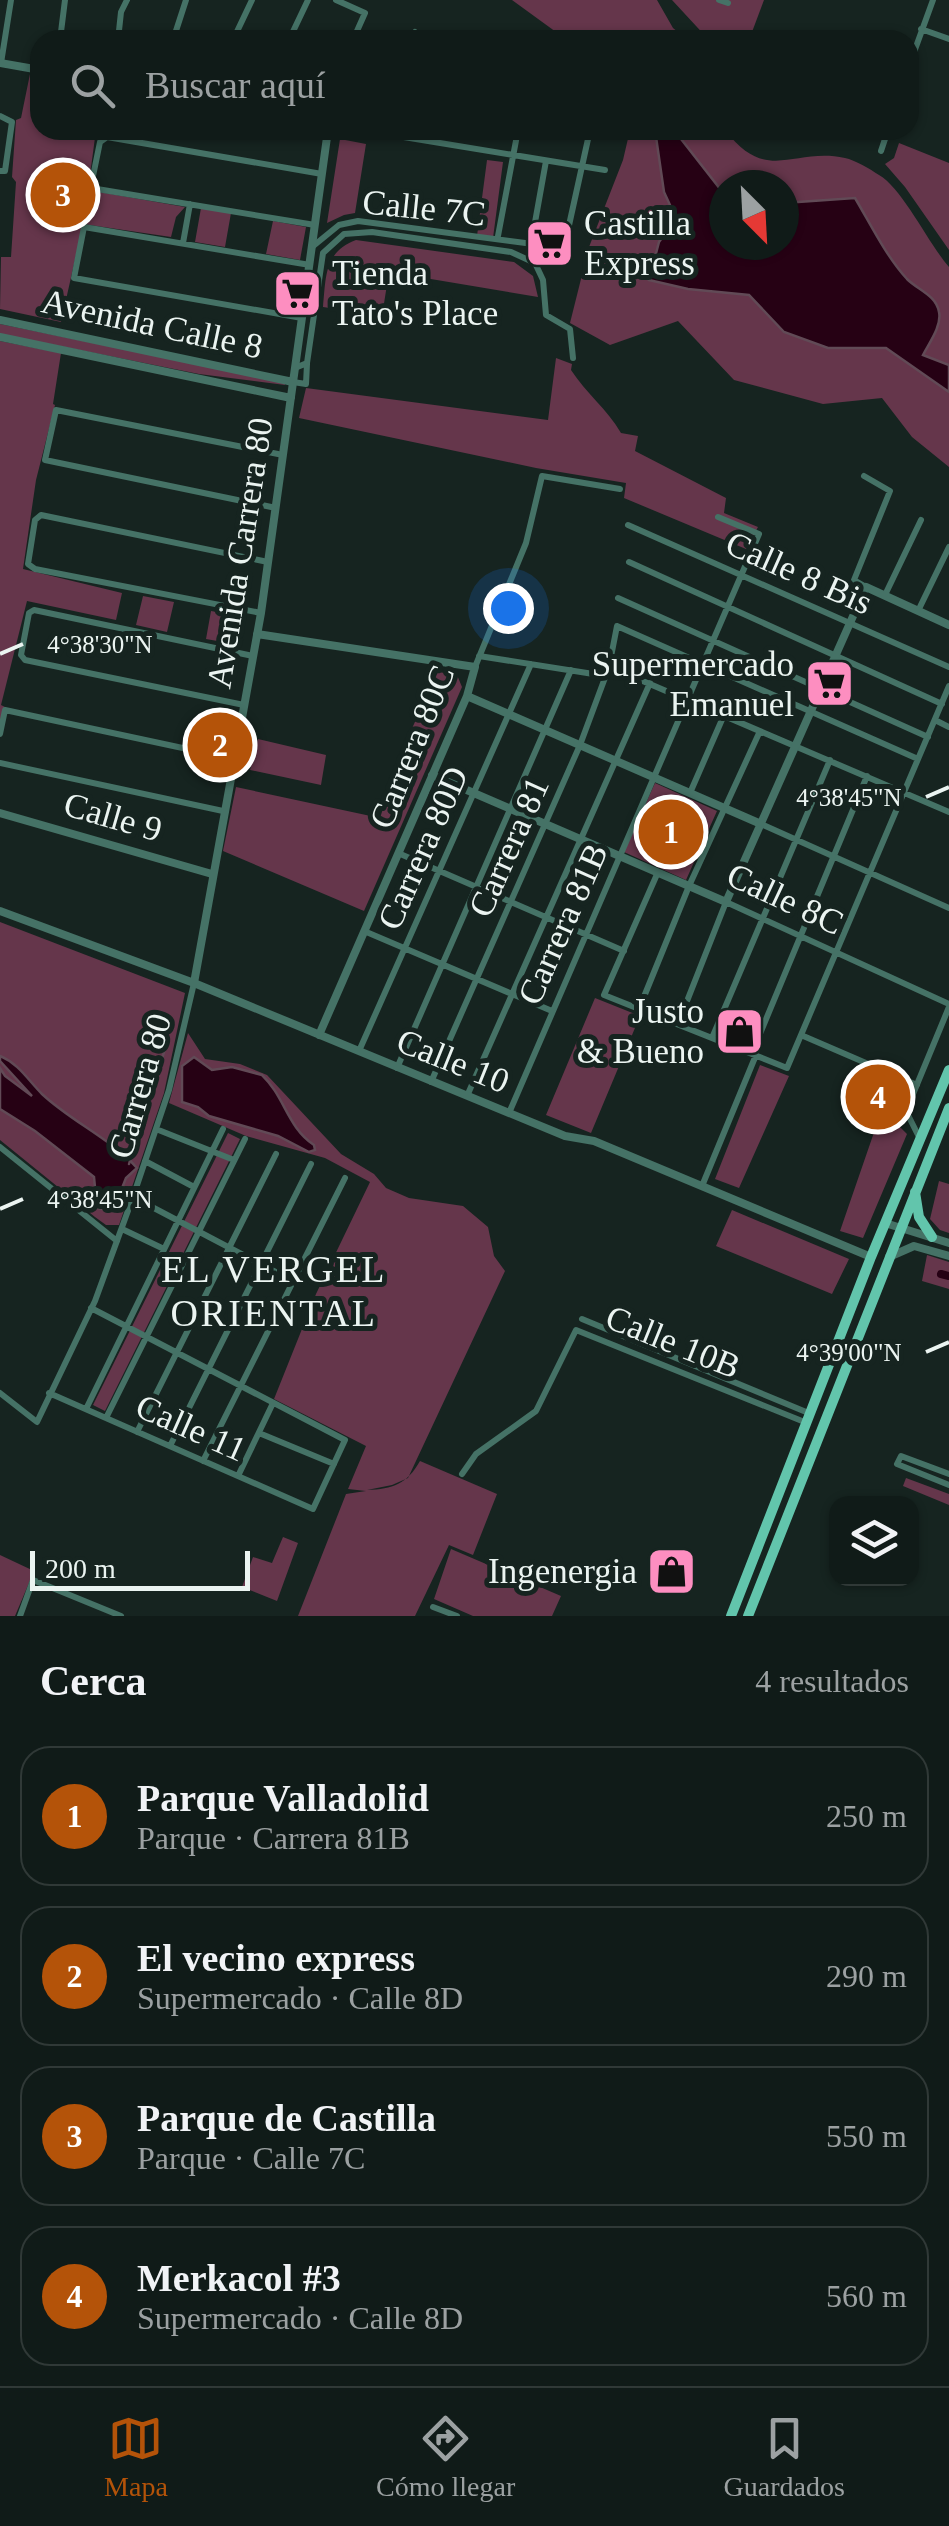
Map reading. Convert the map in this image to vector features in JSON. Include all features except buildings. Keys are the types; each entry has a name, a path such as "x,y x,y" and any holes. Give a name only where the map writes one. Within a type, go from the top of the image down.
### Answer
{"main road":[{"path":"731,1616 949,1070"},
{"path":"748,1616 949,1108"},
{"path":"914,1190 920,1217 932,1238"}],"street":[{"path":"10,0 0,63 30,68"},
{"path":"62,30 66,0"},
{"path":"119,30 127,0"},
{"path":"176,30 186,0"},
{"path":"238,30 252,0"},
{"path":"294,30 308,0"},
{"path":"336,0 365,13 357,30"},
{"path":"919,38 933,0"},
{"path":"922,29 949,39"},
{"path":"0,116 10,119 2,171"},
{"name":"Calle 7C","path":"103,140 93,186 315,225"},
{"name":"Calle 7C","path":"118,140 322,174"},
{"name":"Avenida Carrera 80","path":"194,983 257,634 327,140"},
{"path":"422,140 606,170"},
{"path":"498,236 516,140"},
{"path":"582,166 588,140"},
{"path":"881,151 885,140"},
{"path":"532,239 546,161"},
{"name":"Calle 7C","path":"312,247 339,225 358,221 564,248 582,166"},
{"path":"184,244 190,204"},
{"path":"302,318 74,278 84,227 310,265"},
{"name":"Calle 7C","path":"308,363 323,253 344,234 372,232 510,252 534,263"},
{"path":"539,247 542,259 534,263 543,280 546,315 570,329 572,358"},
{"name":"Avenida Calle 8","path":"0,320 293,382"},
{"name":"Avenida Calle 8","path":"0,337 291,398"},
{"path":"293,382 306,384 308,363 295,368"},
{"path":"276,508 45,460 56,410 283,455"},
{"name":"Carrera 80C","path":"318,1035 466,696 526,543 542,476 620,489"},
{"path":"864,476 890,491 854,580 949,624"},
{"path":"260,613 35,570 28,564 37,515 268,562"},
{"name":"Carrera 81B","path":"509,1113 758,534 718,517"},
{"path":"885,595 922,520"},
{"name":"Calle 8 Bis","path":"628,524 949,667"},
{"path":"918,610 949,548"},
{"path":"629,562 942,704"},
{"path":"678,1024 726,902 866,586"},
{"path":"618,598 928,737"},
{"path":"244,705 22,659 20,655 32,610 253,656"},
{"name":"Carrera 81","path":"431,1082 580,745 609,667 617,626 703,664"},
{"path":"257,634 475,667"},
{"path":"479,656 606,676"},
{"name":"Carrera 80D","path":"358,1052 531,664"},
{"path":"703,664 918,759"},
{"path":"609,667 949,812"},
{"path":"396,1068 571,670"},
{"path":"466,1096 650,683"},
{"path":"658,872 604,995 788,1068 949,686"},
{"path":"466,696 949,908"},
{"path":"0,734 4,710 234,759"},
{"path":"690,793 724,715"},
{"path":"934,720 949,727"},
{"path":"639,1009 688,886 760,731"},
{"path":"712,1038 830,760"},
{"path":"0,763 223,811"},
{"name":"Calle 8C","path":"432,775 763,918 949,1006"},
{"path":"702,1186 867,776"},
{"name":"Calle 9","path":"0,812 212,874"},
{"path":"398,853 624,950"},
{"name":"Calle 10","path":"0,912 194,983 565,1136 594,1141 871,1258"},
{"path":"364,931 552,1011"},
{"name":"Carrera 80","path":"0,1393 36,1422 91,1308 122,1229 156,1129 194,983"},
{"path":"920,1139 906,1111 949,1006"},
{"path":"801,1035 917,1085"},
{"path":"156,1129 234,1160"},
{"path":"86,1409 223,1129"},
{"path":"106,1418 244,1139"},
{"path":"0,1147 117,1241"},
{"path":"137,1432 276,1154"},
{"path":"145,1162 194,1188"},
{"path":"170,1446 310,1164"},
{"path":"203,1461 345,1178"},
{"path":"133,1197 294,1281"},
{"path":"885,1223 949,1243"},
{"path":"122,1229 164,1249"},
{"path":"889,1257 918,1246 949,1256"},
{"path":"91,1308 345,1440 334,1464 259,1433"},
{"name":"Calle 10B","path":"582,1319 810,1419"},
{"name":"Calle 10B","path":"462,1474 476,1454 536,1410 576,1330 810,1419"},
{"name":"Calle 11","path":"50,1393 313,1509 334,1464"},
{"path":"238,1476 273,1403"},
{"path":"949,1474 900,1456 897,1464 949,1485"},
{"path":"20,1616 32,1580 121,1616"},
{"path":"433,1606 444,1614 457,1616"}],"shaded area":[{"path":"512,0 657,0 676,30 553,30"},
{"path":"672,0 764,0 753,30 700,30"},
{"path":"30,74 30,140 95,140 88,190 185,207 176,217 171,237 83,224 61,322 0,309 1,257 11,257 16,120 21,118"},
{"path":"340,140 366,144 355,213 327,223"},
{"path":"628,140 734,140 754,156 768,160 827,156 853,161 888,182 949,267 949,467 912,437 882,398 823,404 734,380 678,321 610,345 570,323 589,247"},
{"path":"656,140 682,140 709,175 709,260 799,260 799,202 855,198 899,270 937,306 939,323 923,355 949,365 949,392 886,348 828,348 784,332 749,295 688,289 649,280 659,242 676,218 664,192"},
{"path":"899,143 949,163 949,250 885,164 894,158"},
{"path":"487,160 503,162 493,238 477,236"},
{"path":"201,208 231,213 225,247 195,242"},
{"path":"273,221 306,227 300,260 266,254"},
{"path":"356,240 514,262 533,276 538,297 389,272 382,316 323,307 332,259"},
{"path":"0,324 285,385 199,374 0,334"},
{"path":"0,341 61,353 55,405 36,480 23,569 122,593 116,620 27,601 1,705 5,707 0,730"},
{"path":"556,358 572,364 571,370 621,433 638,436 635,451 726,498 724,513 758,527 746,549 624,498 626,483 299,418 306,388 548,420"},
{"path":"143,596 174,602 167,632 136,625"},
{"path":"211,611 246,617 240,645 206,639"},
{"path":"438,672 457,675 462,687 364,911 223,851 236,787 380,818 402,750"},
{"path":"258,739 326,755 321,785 250,770"},
{"path":"655,783 717,811 686,880 624,852"},
{"path":"0,922 185,993 164,1093 119,1225 106,1225 0,1140"},
{"path":"595,998 640,1016 591,1133 546,1115"},
{"path":"188,1033 205,1059 240,1064 267,1075 341,1154 374,1174 386,1188 409,1198 463,1206 488,1227 494,1256 505,1271 409,1476 420,1461 497,1494 473,1555 449,1545 415,1616 298,1616 346,1494 366,1491 348,1489 366,1446 274,1399 316,1294 370,1182 325,1158 246,1136 169,1103"},
{"path":"0,1056 137,1168 126,1178 113,1211 92,1207 96,1198 94,1177 0,1109 0,1068 32,1096 0,1061"},
{"path":"194,1057 212,1070 232,1067 262,1075 315,1150 309,1152 278,1136 209,1116 182,1102 182,1066"},
{"path":"760,1065 789,1076 739,1188 715,1179"},
{"path":"880,1115 894,1121 907,1134 863,1238 840,1231"},
{"path":"228,1133 240,1139 105,1411 93,1405"},
{"path":"939,1181 949,1184 949,1233 930,1219"},
{"path":"732,1210 849,1259 832,1294 716,1246"},
{"path":"927,1255 949,1262 949,1289 922,1281"},
{"path":"906,1478 949,1494 949,1505 903,1486"},
{"path":"283,1537 298,1543 277,1601 242,1587 253,1557 272,1563"},
{"path":"451,1549 561,1596 552,1616 473,1616 434,1599"},
{"path":"0,1555 34,1571 15,1616 0,1616"}],"waterway":[{"path":"129,1164 166,1046"},
{"path":"941,1274 949,1276"}],"place":[{"name":"Parque de Castilla","path":"63,195"},
{"name":"Castilla Express","path":"549,243"},
{"name":"Tienda Tato's Place","path":"297,293"},
{"name":"Supermercado Emanuel","path":"829,684"},
{"name":"El vecino express","path":"220,745"},
{"name":"Parque Valladolid","path":"671,832"},
{"name":"Justo & Bueno","path":"739,1031"},
{"name":"Merkacol #3","path":"878,1097"},
{"name":"Ingenergia","path":"672,1571"}],"district":[{"name":"EL VERGEL ORIENTAL","path":"274,1291"}]}
